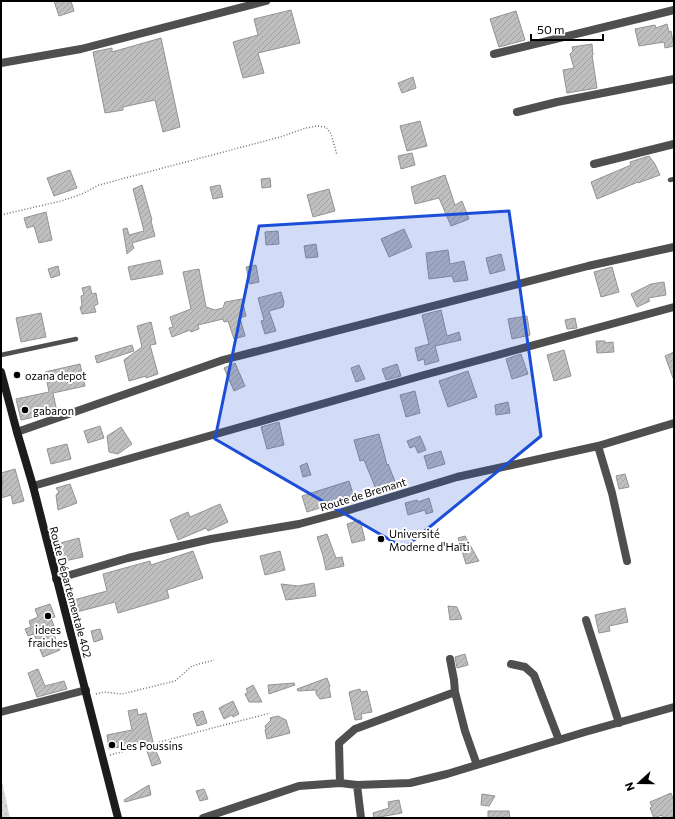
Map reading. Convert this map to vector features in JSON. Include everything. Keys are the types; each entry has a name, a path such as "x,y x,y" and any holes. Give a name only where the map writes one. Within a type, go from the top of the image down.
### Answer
{"main road":[{"name":"Route Départementale 402","path":"1,372 33,486 118,818"}],"street":[{"path":"1,63 81,49 266,1"},
{"path":"494,54 674,10"},
{"path":"517,112 557,102 674,79"},
{"path":"594,164 674,144"},
{"path":"17,432 223,360 588,266 674,247"},
{"path":"33,486 424,375 674,307"},
{"name":"Route de Bremant","path":"56,579 128,558 211,539 299,524 457,477 598,446 674,423"},
{"path":"598,446 612,493 627,561"},
{"path":"586,620 619,723"},
{"path":"450,659 455,692 465,730 477,765"},
{"path":"511,664 525,667 534,676 559,740"},
{"path":"340,783 339,743 355,729 455,692"},
{"path":"1,712 87,693"},
{"path":"203,818 299,786 340,783 357,785 410,783 477,765 674,707"},
{"path":"357,785 361,818"}],"lane":[{"path":"1,355 76,339"}],"path":[{"path":"1,215 61,201 82,194 98,185 317,126 326,127 331,134 337,155"},
{"path":"87,693 104,692 122,694 175,681 192,666 214,660"},
{"path":"102,757 270,713"}],"highlighted area":[{"path":"509,211 541,436 404,548 215,439 259,226"}],"shaded area":[{"path":"1,777 10,818 1,818"}],"building":[{"path":"54,1 71,1 74,11 59,16"},
{"path":"291,10 300,43 258,53 264,73 243,78 233,42 258,35 254,19"},
{"path":"516,11 525,40 499,47 490,19"},
{"path":"667,24 669,32 671,31 674,46 665,48 664,42 639,46 635,29 655,25 656,28"},
{"path":"161,38 180,127 163,132 155,100 123,107 123,110 105,113 93,52 112,48 112,52"},
{"path":"592,44 592,55 597,88 567,93 563,70 574,68 570,54 573,51 572,47"},
{"path":"413,77 416,88 402,93 398,83"},
{"path":"420,121 427,146 407,151 400,126"},
{"path":"412,153 415,165 401,169 398,156"},
{"path":"649,156 660,175 638,182 597,199 591,182 631,165 630,162"},
{"path":"70,170 77,188 54,196 47,178"},
{"path":"445,175 455,205 462,201 469,219 451,226 439,198 415,204 411,187"},
{"path":"270,178 271,187 262,188 261,179"},
{"path":"142,185 155,236 132,243 134,248 127,254 123,229 127,228 129,235 144,231 133,189"},
{"path":"220,185 223,197 213,199 210,187"},
{"path":"329,189 335,211 313,217 307,195"},
{"path":"46,212 52,240 39,243 34,226 27,228 24,218"},
{"path":"404,229 412,247 389,257 381,239"},
{"path":"278,231 279,244 266,245 265,232"},
{"path":"316,244 318,257 306,258 304,246"},
{"path":"448,250 450,264 464,261 468,280 454,282 452,276 429,279 426,253"},
{"path":"501,254 505,270 490,274 486,258"},
{"path":"160,260 163,274 131,280 128,267"},
{"path":"256,265 259,282 250,284 246,267"},
{"path":"58,266 60,275 51,278 48,269"},
{"path":"612,267 619,292 601,297 594,272"},
{"path":"199,269 206,307 215,310 223,308 225,302 242,299 246,316 240,318 245,336 234,339 228,321 224,322 223,319 198,325 199,329 191,332 190,330 172,337 169,328 173,327 170,317 191,309 183,272"},
{"path":"664,282 666,295 648,298 650,301 637,307 631,294 651,284"},
{"path":"90,286 92,294 96,293 98,304 94,306 96,312 82,314 80,307 82,306 81,296 84,295 82,288"},
{"path":"281,292 284,302 283,307 269,311 276,331 265,334 261,321 264,320 258,298"},
{"path":"441,310 447,336 459,332 461,340 435,346 439,361 425,365 424,359 418,361 415,348 429,344 422,315"},
{"path":"41,313 46,337 21,342 16,318"},
{"path":"527,316 530,335 512,339 508,319"},
{"path":"575,318 577,328 567,329 565,320"},
{"path":"151,322 156,344 150,345 158,374 129,381 124,360 142,347 137,326"},
{"path":"596,341 605,341 605,343 613,342 614,352 597,353"},
{"path":"132,345 134,351 97,363 95,356"},
{"path":"564,350 571,376 554,381 547,355"},
{"path":"674,352 674,378 673,378 665,356"},
{"path":"521,354 528,374 512,379 506,359"},
{"path":"235,363 245,386 234,391 224,368"},
{"path":"80,364 85,386 53,393 57,412 21,420 16,399 49,392 45,372"},
{"path":"397,364 401,376 386,380 382,369"},
{"path":"359,365 365,379 356,382 351,368"},
{"path":"468,371 477,397 448,407 439,381"},
{"path":"415,391 420,413 406,417 400,395"},
{"path":"508,402 510,413 496,415 495,405"},
{"path":"279,422 284,445 267,449 261,427"},
{"path":"100,426 104,438 88,443 84,431"},
{"path":"121,427 132,444 118,454 109,452 107,436"},
{"path":"379,434 387,465 388,464 397,486 378,494 364,460 360,461 354,440"},
{"path":"420,436 426,450 418,453 415,446 410,448 407,441"},
{"path":"67,444 71,459 51,464 47,449"},
{"path":"441,451 445,464 428,469 424,456"},
{"path":"307,463 311,475 303,477 300,466"},
{"path":"15,469 24,501 13,504 11,495 1,498 1,486 3,485 1,473"},
{"path":"625,474 629,487 619,489 616,476"},
{"path":"349,481 354,497 307,512 302,496"},
{"path":"70,484 77,503 58,510 56,495 59,492 56,488"},
{"path":"429,498 433,512 426,514 425,510 408,515 405,503 417,500 418,502"},
{"path":"220,504 228,522 208,531 206,528 178,540 170,520 188,512 190,517"},
{"path":"360,520 365,540 352,543 347,524"},
{"path":"327,534 336,558 342,557 344,566 326,570 317,537"},
{"path":"465,536 479,561 466,564 458,538"},
{"path":"79,538 83,557 60,562 57,544"},
{"path":"193,551 203,578 167,590 169,598 118,613 115,602 73,613 70,601 107,591 103,574 150,561 151,565"},
{"path":"280,551 285,570 265,575 260,556"},
{"path":"314,583 316,596 286,600 281,584 298,586"},
{"path":"50,604 55,617 51,618 54,626 51,627 60,650 43,657 34,634 28,636 25,629 31,627 29,621 38,617 35,609"},
{"path":"448,606 457,607 462,619 450,620"},
{"path":"625,608 628,622 609,626 610,631 599,633 595,615"},
{"path":"100,629 103,639 94,642 91,631"},
{"path":"465,654 468,665 457,668 455,657"},
{"path":"38,669 45,686 64,681 67,689 37,697 28,673"},
{"path":"327,678 330,686 331,697 320,699 316,694 316,690 298,691 297,689"},
{"path":"294,683 295,685 269,694 268,685"},
{"path":"253,685 262,702 249,702 245,694 248,692 246,689"},
{"path":"360,689 361,692 367,691 372,712 361,714 362,719 355,720 349,692"},
{"path":"233,701 239,714 233,717 232,715 224,719 219,708"},
{"path":"137,709 138,715 146,713 154,746 161,763 152,766 144,742 109,749 107,735 132,730 128,711"},
{"path":"203,711 207,723 197,726 193,714"},
{"path":"278,716 286,720 290,733 267,739 265,726 271,720 270,718"},
{"path":"149,785 151,795 125,802 124,800"},
{"path":"204,789 208,799 200,801 196,791"},
{"path":"671,793 674,801 674,816 663,818 662,815 654,818 650,808 652,807 650,802"},
{"path":"482,794 495,796 489,806 481,805"},
{"path":"399,800 402,813 374,818 373,813 389,808 388,802"},
{"path":"488,811 509,811 510,818 488,818"}],"place":[{"name":"ozana depot","path":"17,375"},
{"name":"gabaron","path":"25,410"},
{"name":"Université Moderne d'Haïti","path":"381,539"},
{"name":"idees fraiches","path":"48,616"},
{"name":"Les Poussins","path":"112,745"}]}
